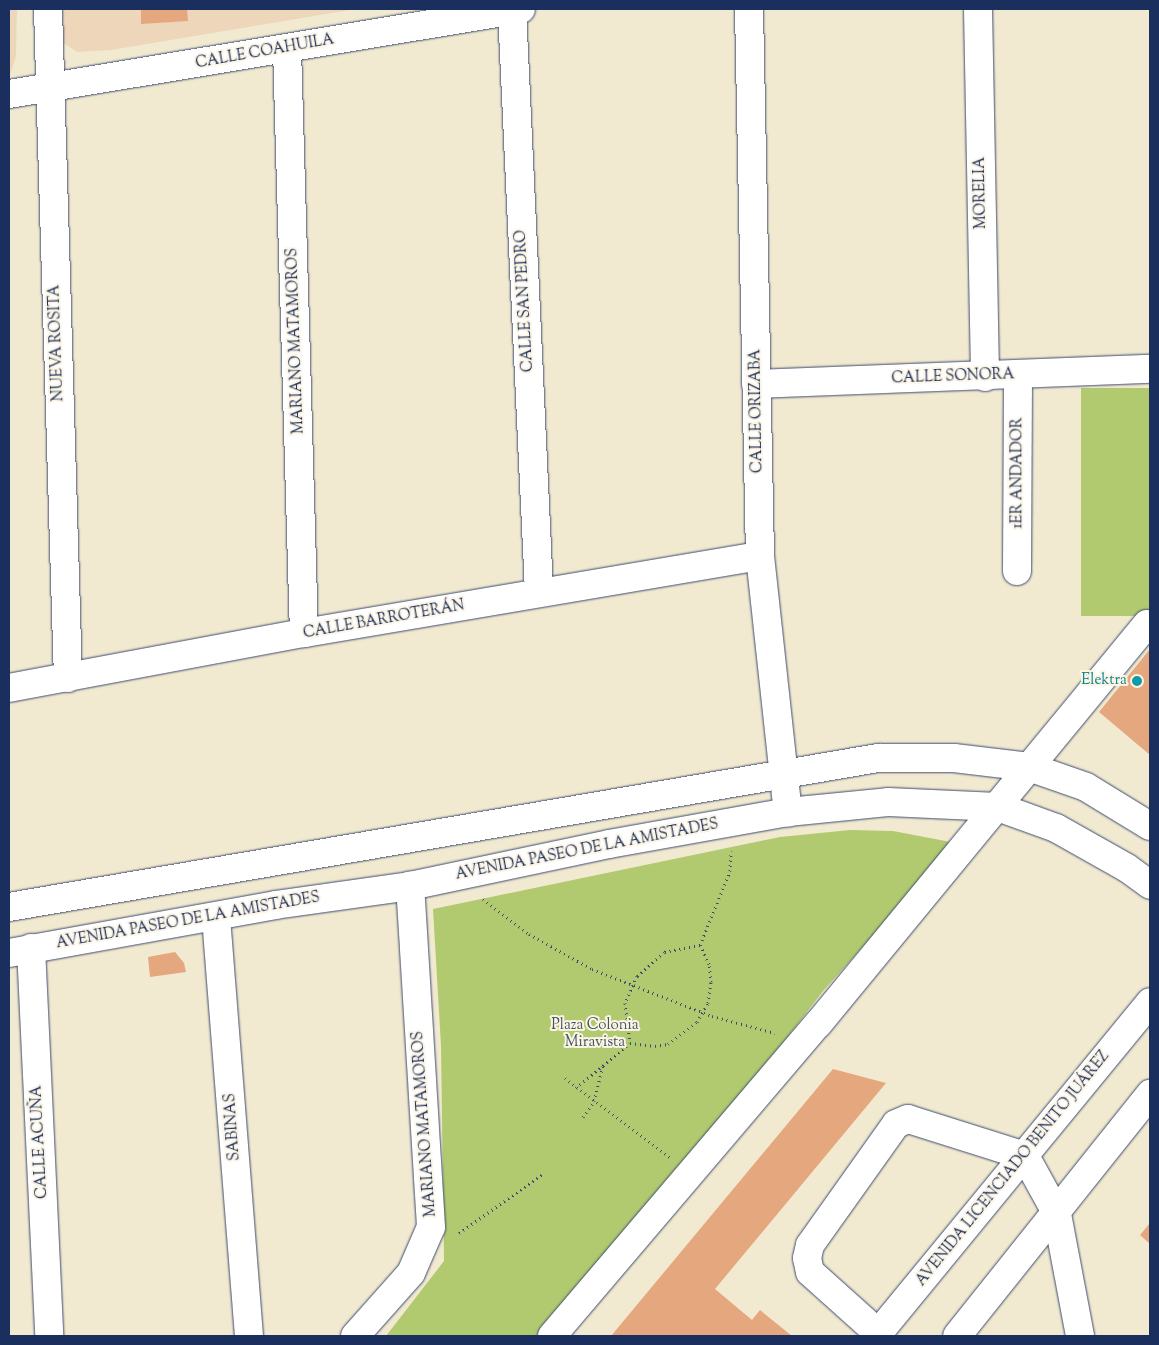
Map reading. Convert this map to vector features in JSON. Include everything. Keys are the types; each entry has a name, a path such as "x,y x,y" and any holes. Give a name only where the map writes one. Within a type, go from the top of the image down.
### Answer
{"street":[{"name":"NUEVA ROSITA","path":"48,9 68,678"},
{"name":"CALLE COAHUILA","path":"9,94 516,9"},
{"name":"CALLE SAN PEDRO","path":"516,9 539,592"},
{"name":"CALLE ORIZABA","path":"748,9 760,556 788,812"},
{"name":"MORELIA","path":"978,9 985,376"},
{"name":"MARIANO MATAMOROS","path":"287,48 304,634"},
{"name":"CALLE SONORA","path":"756,384 1150,369"},
{"name":"1ER ANDADOR","path":"1017,571 1018,374"},
{"name":"CALLE BARROTERÁN","path":"9,688 539,592 760,556"},
{"path":"552,1336 804,1040 1147,624"},
{"path":"9,907 784,772 878,758 954,758 1029,767 1086,787 1150,826"},
{"name":"AVENIDA PASEO DE LA AMISTADES","path":"20,950 276,905 410,886 788,812 888,802 998,807 1056,828 1150,885"},
{"path":"265,863 276,905"},
{"name":"MARIANO MATAMOROS","path":"354,1336 411,1272 428,1236 431,1218 410,886"},
{"name":"SABINAS","path":"216,917 249,1336"},
{"name":"CALLE ACUÑA","path":"20,950 50,1336"},
{"name":"AVENIDA LICENCIADO BENITO JUÁREZ","path":"877,1335 1150,1002"},
{"path":"957,1336 1057,1214 1150,1094"},
{"path":"877,1335 810,1272 807,1258 810,1245 896,1124 908,1119 1025,1156 1057,1214 1078,1335"}],"path":[{"path":"576,1088 630,1043 655,1046 668,1044 687,1032 703,1013 710,991 711,974 700,945 730,871 730,822"},
{"path":"468,874 482,899 529,934 567,956 631,986 703,1013 804,1040"},
{"path":"630,1043 625,1014 631,986 657,956 679,948 700,945"},
{"path":"583,1117 594,1101 603,1066"},
{"path":"564,1078 692,1172"},
{"path":"428,1236 458,1233 543,1174"}],"shaded area":[{"path":"9,9 17,9 16,56 9,79"},
{"path":"62,9 356,9 111,50 77,52 62,42"}],"green space":[{"path":"1081,388 1150,388 1150,616 1081,616"},
{"name":"Plaza Colonia Miravista","path":"850,830 893,831 956,843 823,991 692,1161 536,1336 386,1336 444,1261 441,1046 433,909 780,837"}],"building":[{"path":"141,9 187,9 188,21 141,24"},
{"name":"Elektra","path":"1150,649 1150,755 1099,712"},
{"path":"175,952 184,963 186,972 150,977 148,957"},
{"path":"833,1069 886,1083 715,1289 752,1320 760,1310 792,1336 611,1336"},
{"path":"1150,1223 1150,1244 1140,1235"}],"place":[{"name":"Elektra","path":"1137,681"}]}
